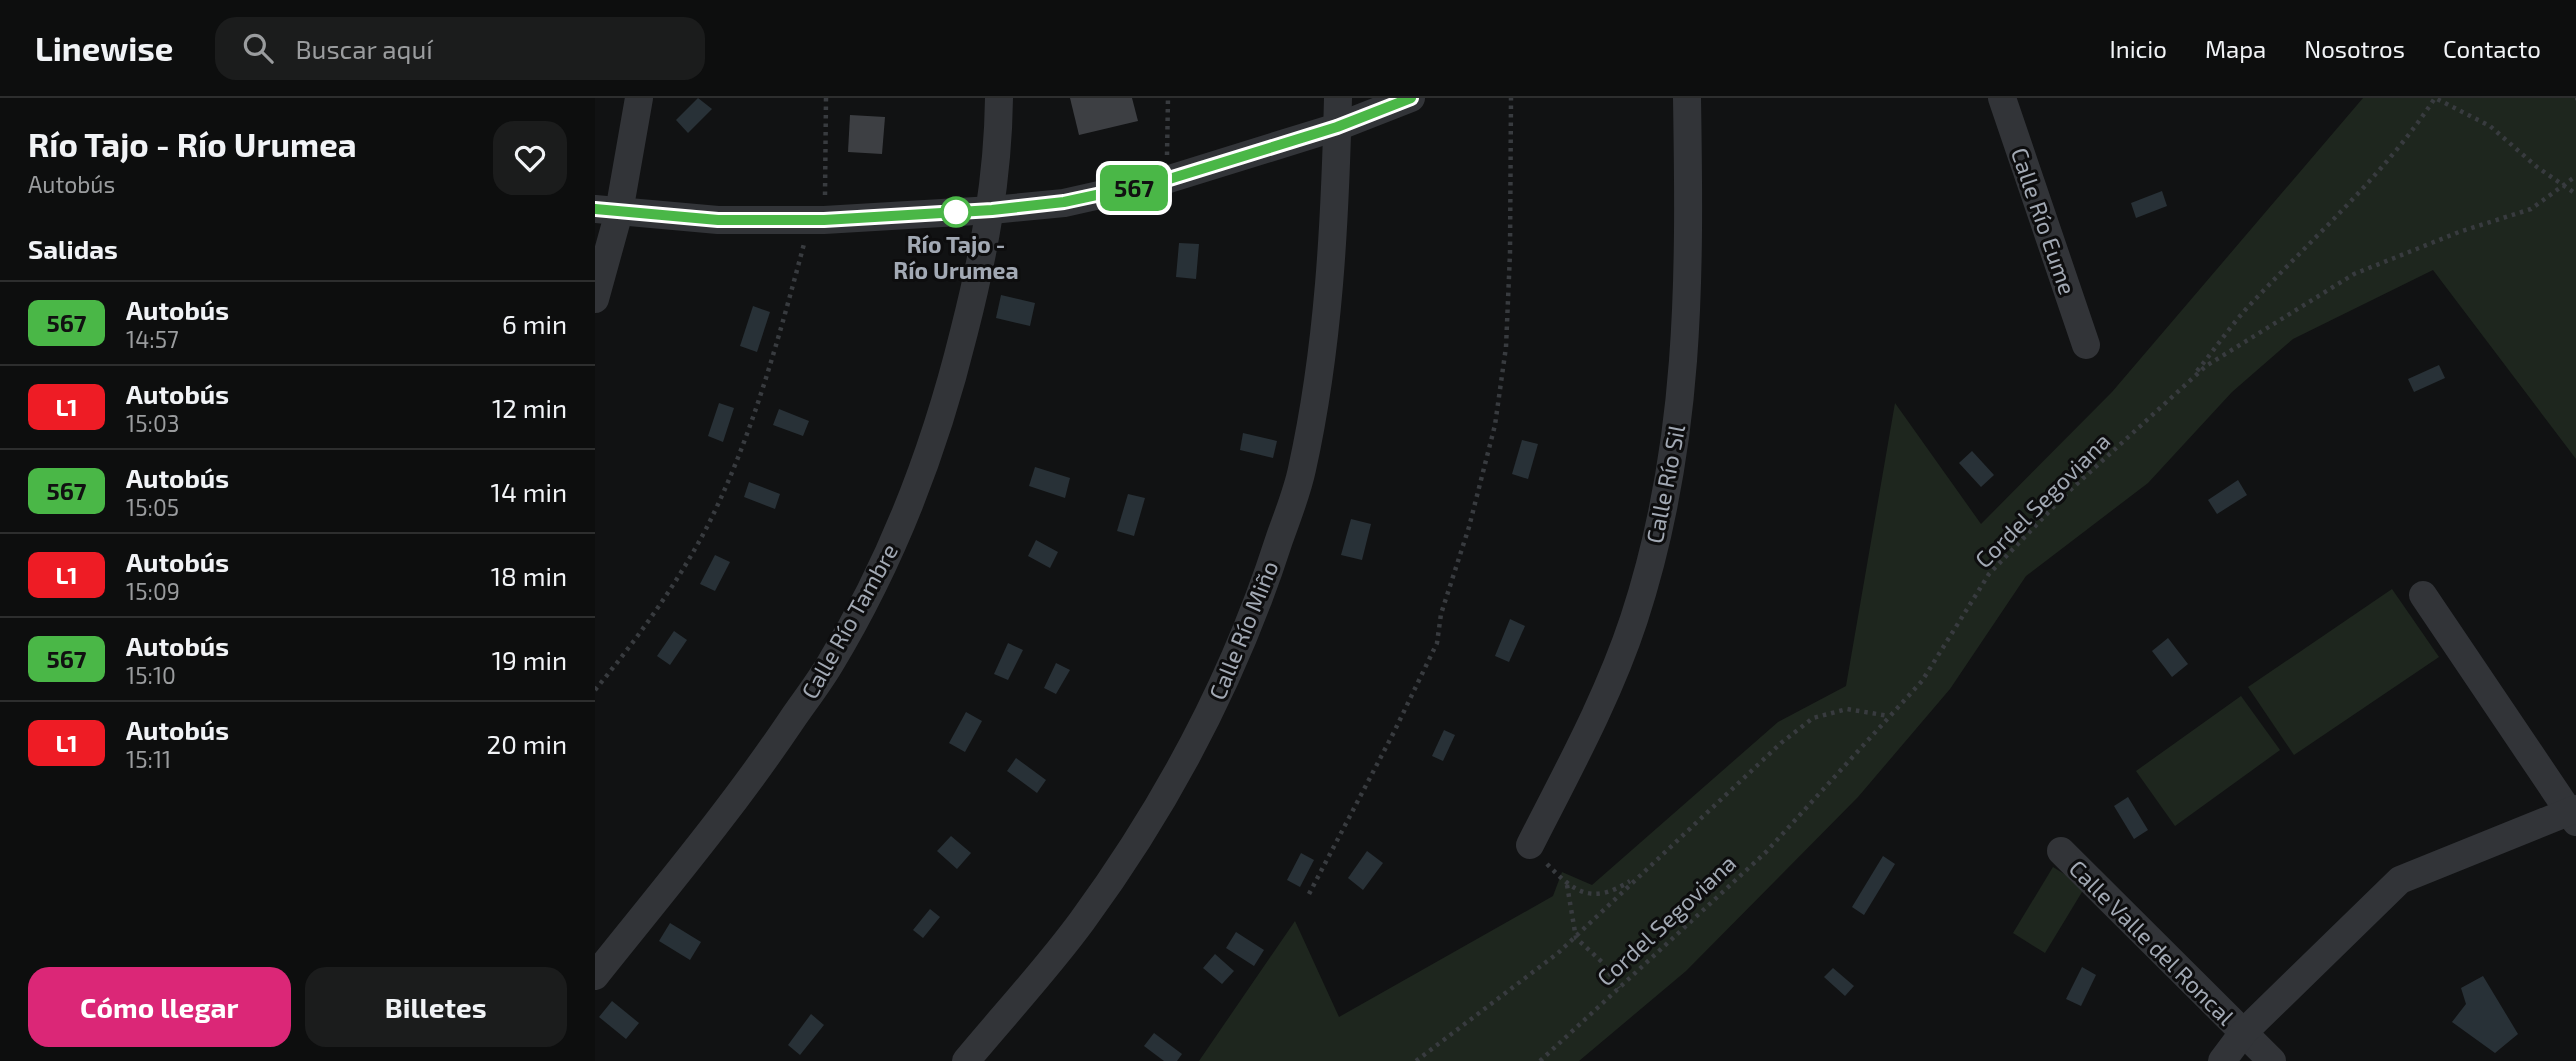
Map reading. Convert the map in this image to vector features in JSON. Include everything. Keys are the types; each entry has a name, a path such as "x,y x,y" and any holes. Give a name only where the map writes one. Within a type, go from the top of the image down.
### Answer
{"street":[{"path":"595,299 607,210 639,98"},
{"name":"Calle Río Tambre","path":"595,976 755,774 830,664 907,513 946,406 972,302 992,210 999,139 999,98"},
{"name":"Calle Río Miño","path":"966,1061 1081,923 1141,835 1189,756 1265,586 1302,471 1320,364 1334,239 1338,98"},
{"path":"607,210 718,220 816,220 992,210 1064,202 1166,180 1337,127 1411,98"},
{"name":"Calle Río Sil","path":"1530,845 1589,729 1634,619 1662,515 1678,428 1685,355 1689,242 1687,98"},
{"name":"Calle Río Eume","path":"2002,98 2086,345"},
{"name":"Calle Valle del Roncal","path":"2223,1061 2243,1033 2400,880 2574,814 2423,595"},
{"name":"Calle Valle del Roncal","path":"2061,851 2272,1061"}],"path":[{"path":"595,690 643,631 706,527 743,444 774,355 804,243 816,220 826,98"},
{"path":"1166,180 1168,98"},
{"path":"1309,894 1394,733 1437,643 1441,614 1469,527 1495,425 1506,347 1510,253 1511,98"},
{"path":"2188,382 2246,309 2317,238 2414,131 2435,98 2490,126 2576,194"},
{"name":"Cordel Segoviana","path":"1540,1061 1766,852 1922,681 1989,574 2067,493 2206,366 2354,274 2459,232 2531,209 2576,176"},
{"path":"1416,1061 1576,938 1637,877 1696,825 1781,743 1814,718 1847,709 1890,717"},
{"path":"1530,845 1567,884 1588,894 1614,891 1637,877"},
{"path":"1567,884 1576,938 1602,962 1619,988"}],"shaded area":[{"path":"698,98 712,109 688,133 676,120"},
{"path":"2363,98 2576,98 2576,459 2433,270 2293,339 2232,392 2148,483 2026,576 1950,689 1858,797 1686,971 1579,1061 1199,1061 1295,921 1339,1017 1553,896 1562,872 1592,885 1778,722 1846,686 1895,403 1981,524 2112,392"},
{"path":"2162,191 2167,206 2136,218 2131,203"},
{"path":"1179,243 1199,244 1196,279 1176,277"},
{"path":"1001,295 1035,303 1030,326 996,318"},
{"path":"753,306 770,312 757,352 740,346"},
{"path":"2439,365 2445,378 2414,392 2408,379"},
{"path":"719,403 734,408 723,442 708,436"},
{"path":"779,409 809,421 803,436 773,425"},
{"path":"1243,433 1277,441 1273,458 1240,450"},
{"path":"1522,440 1538,444 1528,479 1512,474"},
{"path":"1972,451 1994,475 1981,487 1959,463"},
{"path":"1035,467 1070,478 1065,498 1029,486"},
{"path":"2238,480 2247,495 2217,514 2208,500"},
{"path":"749,482 780,494 775,509 744,497"},
{"path":"1128,494 1145,498 1134,536 1117,531"},
{"path":"1351,519 1371,524 1362,560 1341,555"},
{"path":"1036,540 1058,552 1050,568 1028,556"},
{"path":"715,555 730,562 715,591 700,584"},
{"path":"2392,589 2439,657 2294,755 2248,687"},
{"path":"1510,619 1525,626 1509,662 1495,656"},
{"path":"674,631 687,640 670,665 657,656"},
{"path":"2168,638 2188,664 2172,677 2152,651"},
{"path":"1008,643 1023,650 1008,680 994,674"},
{"path":"1056,663 1070,670 1056,694 1044,688"},
{"path":"2241,696 2280,750 2175,826 2136,771"},
{"path":"966,712 982,721 965,752 949,743"},
{"path":"1444,730 1455,735 1443,761 1432,756"},
{"path":"1016,758 1046,780 1037,793 1007,771"},
{"path":"2128,797 2148,830 2134,839 2114,806"},
{"path":"951,836 971,853 957,869 937,851"},
{"path":"1367,851 1383,863 1363,890 1348,878"},
{"path":"1301,853 1314,860 1300,887 1287,880"},
{"path":"1883,856 1895,864 1864,915 1852,907"},
{"path":"2053,867 2085,887 2045,953 2013,933"},
{"path":"930,909 940,917 923,938 913,930"},
{"path":"670,923 701,942 690,960 659,941"},
{"path":"1236,932 1264,950 1254,966 1226,948"},
{"path":"1215,954 1234,971 1222,984 1203,968"},
{"path":"2082,967 2096,975 2081,1006 2066,999"},
{"path":"1833,968 1854,986 1845,996 1824,977"},
{"path":"2483,976 2518,1034 2495,1053 2452,1022 2466,1004 2461,988"},
{"path":"612,1001 639,1023 626,1039 599,1017"},
{"path":"811,1014 824,1025 800,1055 788,1045"},
{"path":"1154,1033 1182,1054 1177,1061 1164,1061 1144,1046"}],"building":[{"path":"1070,98 1132,98 1138,121 1079,135"},
{"path":"850,115 885,117 882,154 848,152"}],"bus line":[{"name":"567","path":"595,209 718,220 824,220 992,210 1064,202 1166,180 1337,127 1411,98"}],"place":[{"name":"Río Tajo - Río Urumea","path":"956,212"}]}
